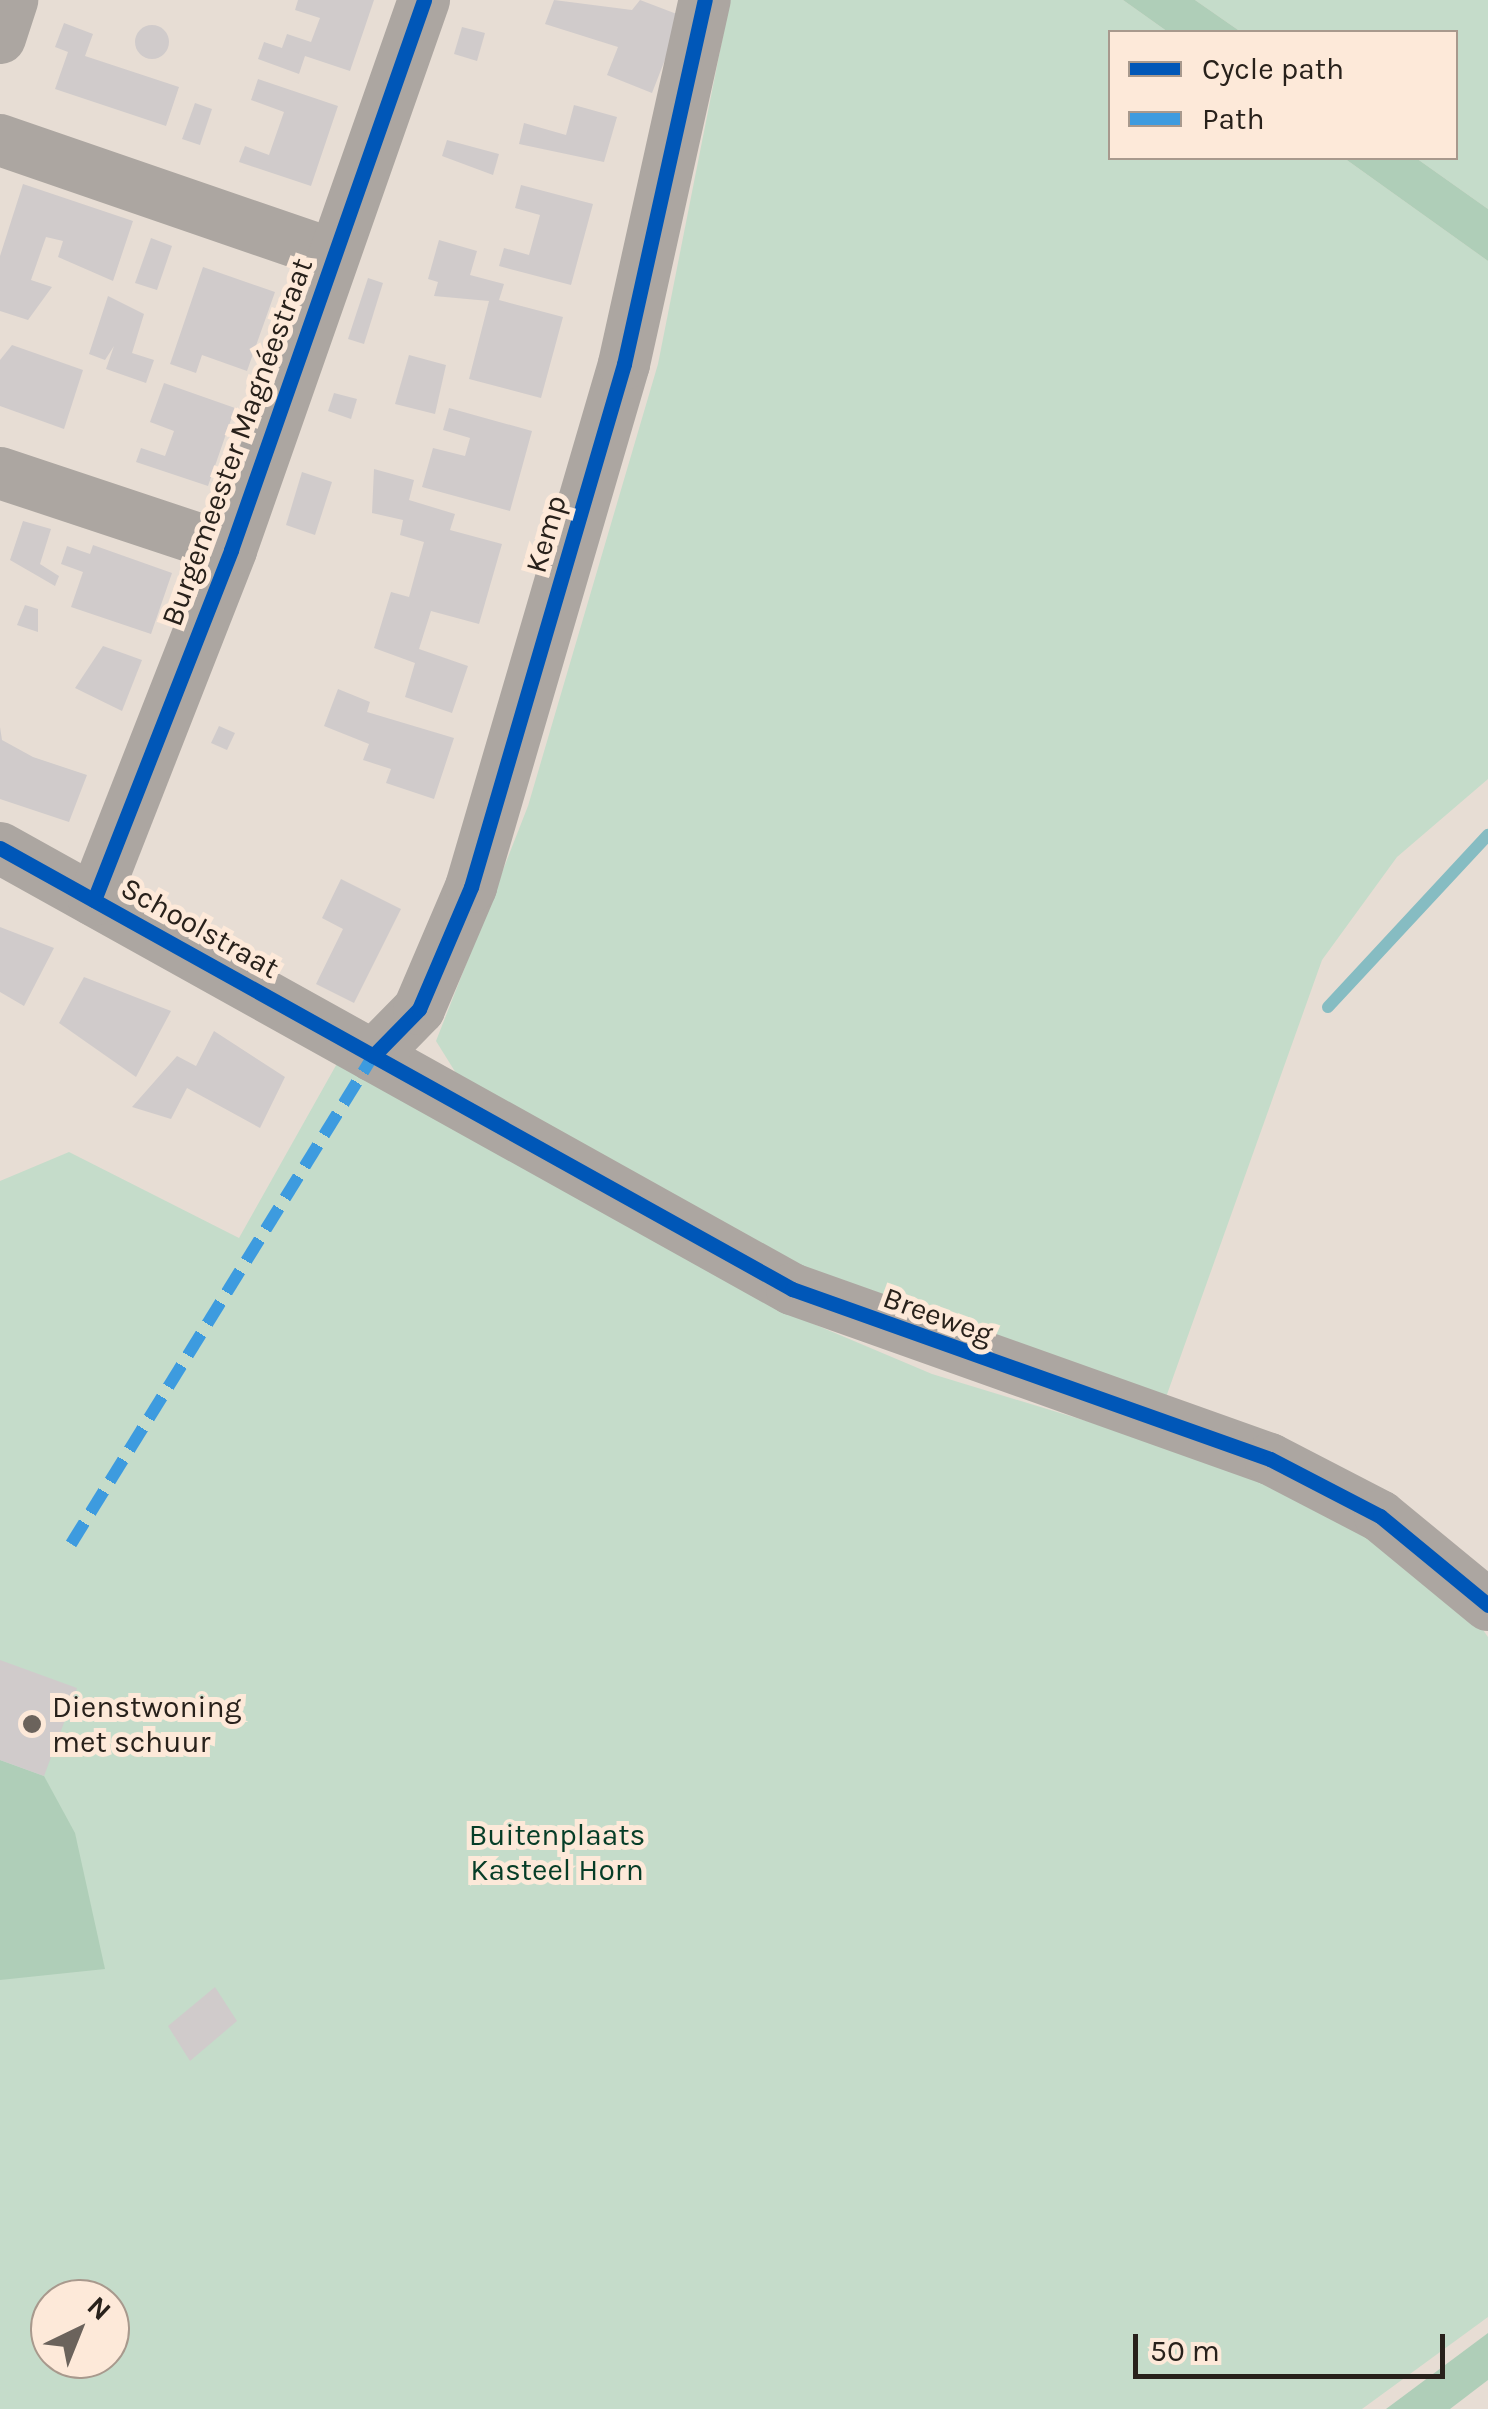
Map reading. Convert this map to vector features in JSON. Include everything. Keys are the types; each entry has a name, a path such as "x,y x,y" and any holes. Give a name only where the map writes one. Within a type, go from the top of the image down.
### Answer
{"street":[{"path":"0,38 12,0"},
{"name":"Burgemeester Magnéestraat","path":"94,900 231,550 424,0"},
{"name":"Kemp","path":"374,1056 419,1009 471,887 624,364 705,0"},
{"path":"0,140 334,254"},
{"path":"0,473 231,550"},
{"name":"Schoolstraat","path":"0,848 374,1056"},
{"name":"Breeweg","path":"374,1056 792,1289 1270,1459 1380,1516 1488,1605"}],"green space":[{"path":"730,0 1123,0 1165,30 1108,30 1108,160 1347,160 1488,261 1488,779 1397,857 1322,960 1165,1400 891,1314 459,1078 436,1041 528,806 658,364"},
{"path":"1123,0 1195,0 1238,30 1165,30"},
{"path":"1195,0 1488,0 1488,209 1419,160 1458,160 1458,30 1238,30"},
{"path":"1347,160 1419,160 1488,209 1488,261"},
{"name":"Buitenplaats Kasteel Horn","path":"339,1060 809,1322 932,1374 1260,1474 1368,1533 1471,1613 1488,1637 1488,2317 1362,2409 0,2409 0,1181 69,1152 239,1238"},
{"path":"0,1760 44,1776 75,1833 105,1969 0,1980"},
{"path":"1488,2333 1488,2380 1450,2409 1386,2409"}],"building":[{"path":"298,0 374,0 350,71 305,56 299,74 258,59 264,42 282,48 287,34 311,42 320,18 295,10"},
{"path":"554,0 632,10 640,0 682,16 652,93 607,75 618,47 545,24"},
{"path":"64,23 93,34 85,56 179,87 166,126 55,89 68,52 55,47"},
{"path":"152,25 164,30 169,42 164,54 152,59 140,54 135,42 140,30"},
{"path":"462,27 485,33 477,61 454,54"},
{"path":"258,79 338,106 311,186 239,162 245,146 269,155 284,112 251,100"},
{"path":"195,103 212,109 200,145 182,139"},
{"path":"574,105 617,117 604,162 519,144 524,123 566,135"},
{"path":"447,140 499,154 493,175 442,156"},
{"path":"23,184 133,221 113,281 58,257 63,241 46,237 31,280 52,287 28,320 0,311 0,256"},
{"path":"521,185 593,204 571,285 499,266 504,248 529,255 540,215 515,208"},
{"path":"151,238 172,246 157,290 135,283"},
{"path":"439,240 477,251 470,275 504,284 499,300 563,317 541,398 469,379 489,301 434,296 438,282 428,279"},
{"path":"203,267 275,292 247,371 202,355 196,373 170,364"},
{"path":"368,278 383,283 364,344 348,339"},
{"path":"108,296 144,314 132,353 154,360 146,383 106,369 114,346 105,360 89,354"},
{"path":"12,345 83,370 64,429 0,406 0,360"},
{"path":"409,355 446,365 435,414 395,404"},
{"path":"164,383 235,408 208,486 136,462 141,448 165,456 174,431 150,422"},
{"path":"334,393 357,399 351,419 328,411"},
{"path":"449,408 532,431 510,511 422,487 433,448 465,456 470,438 443,430"},
{"path":"374,469 414,480 409,500 455,514 450,530 502,544 479,624 431,611 419,649 468,666 452,713 405,697 415,663 374,648 391,592 409,597 424,542 400,535 403,520 372,513"},
{"path":"302,472 332,482 315,535 286,525"},
{"path":"23,521 51,529 40,564 59,576 55,586 10,560"},
{"path":"93,545 172,573 151,634 71,607 83,572 61,564 67,546 90,554"},
{"path":"25,605 38,609 38,632 17,625"},
{"path":"103,646 142,660 122,711 75,688"},
{"path":"338,689 370,702 367,712 454,738 434,799 386,783 391,769 363,760 369,744 324,726"},
{"path":"219,726 235,733 227,750 211,743"},
{"path":"0,727 2,740 33,757 87,775 69,822 0,799"},
{"path":"341,879 401,909 354,1003 316,984 343,929 322,918"},
{"path":"0,927 54,948 24,1006 0,992"},
{"path":"84,977 171,1011 136,1077 59,1023"},
{"path":"214,1031 285,1077 260,1128 187,1088 171,1119 132,1107 177,1056 196,1066"},
{"name":"Dienstwoning met schuur","path":"0,1660 77,1688 44,1776 0,1760"},
{"path":"215,1987 237,2021 190,2061 168,2026"}],"waterway":[{"path":"1328,1007 1488,835"}],"marked path":[{"path":"71,1544 373,1056"}],"cycle path":[{"path":"94,900 231,550 424,0"},
{"path":"373,1056 419,1009 471,887 624,364 705,0"},
{"path":"0,848 792,1289 1270,1459 1380,1516 1488,1605"}],"place":[{"name":"Dienstwoning met schuur","path":"32,1724"}]}
